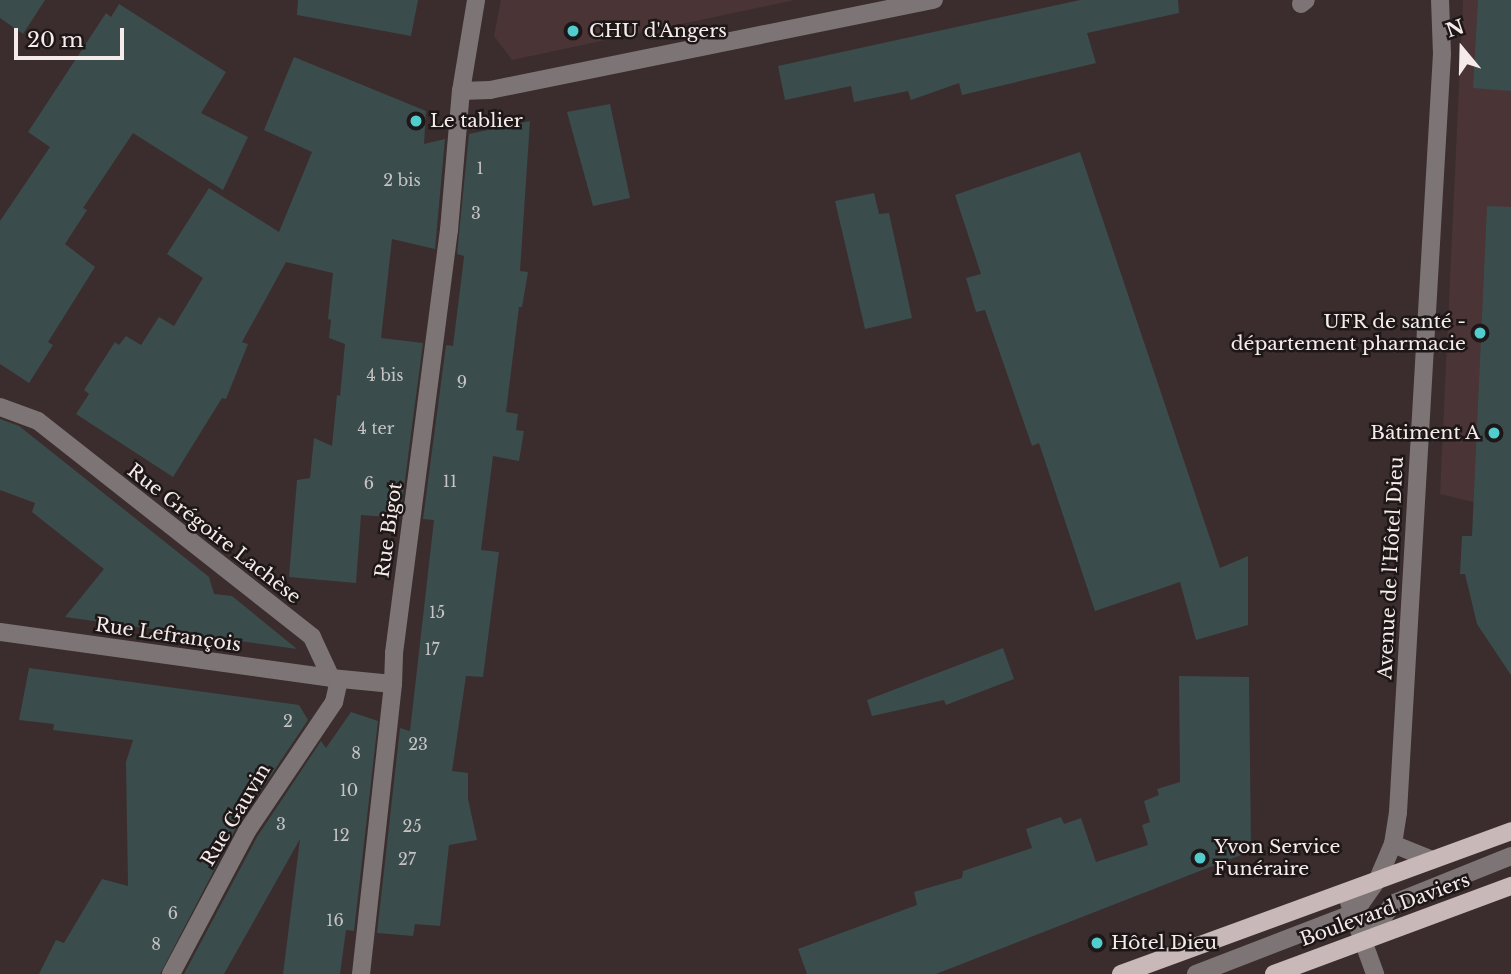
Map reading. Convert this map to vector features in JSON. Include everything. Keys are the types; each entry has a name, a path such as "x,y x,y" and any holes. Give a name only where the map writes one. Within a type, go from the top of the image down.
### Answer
{"main road":[{"name":"Boulevard Daviers","path":"1121,974 1511,831"},
{"name":"Boulevard Daviers","path":"1275,974 1511,886"}],"street":[{"name":"Rue Bigot","path":"361,974 393,684 394,653 449,230 461,91 476,0"},
{"path":"461,91 490,90 934,0"},
{"name":"Avenue de l'Hôtel Dieu","path":"1349,915 1378,879 1393,844 1398,812 1442,54 1440,0"},
{"name":"Rue Grégoire Lachèse","path":"0,407 38,421 312,637 335,679"},
{"name":"Rue Lefrançois","path":"0,632 335,679"},
{"path":"335,679 393,684"},
{"name":"Rue Gauvin","path":"171,974 247,831 334,702 335,679"},
{"name":"Boulevard Daviers","path":"1393,844 1432,860"},
{"name":"Boulevard Daviers","path":"1364,940 1394,903 1511,856"},
{"path":"1345,891 1349,915 1364,940 1375,974"},
{"name":"Boulevard Daviers","path":"1196,974 1349,915"}],"shaded area":[{"name":"CHU d'Angers","path":"501,0 795,0 512,60 494,36"},
{"name":"UFR de santé - département pharmacie","path":"1463,0 1511,0 1511,511 1440,494"}],"building":[{"path":"0,0 45,0 23,34 0,18"},
{"path":"298,0 418,0 411,36 297,15"},
{"path":"1080,0 1178,0 1179,13 1087,33 1096,63 962,95 959,83 911,100 908,91 854,102 851,86 785,100 778,66"},
{"path":"1478,0 1511,0 1511,91 1473,88"},
{"path":"119,4 226,72 201,113 248,137 223,190 133,133 83,208 87,210 65,244 95,267 48,342 53,345 29,383 0,364 0,221 50,147 28,132 106,13 111,17"},
{"path":"294,57 426,111 424,144 445,139 435,249 392,239 381,338 423,343 400,518 361,515 356,583 289,577 297,480 310,478 314,438 332,446 337,395 340,396 345,344 329,338 331,320 328,319 333,273 286,262 242,342 248,344 226,399 222,398 173,477 76,414 89,394 84,390 115,342 119,345 126,336 141,345 159,317 174,326 203,278 167,254 209,188 279,232 312,152 264,130"},
{"path":"610,104 630,198 593,206 567,112"},
{"path":"530,121 520,271 528,272 522,307 519,307 506,412 518,414 516,430 524,431 519,461 493,456 481,550 499,552 483,677 466,676 452,771 468,773 468,799 477,840 449,845 440,926 415,924 413,936 377,933 400,728 410,731 434,520 423,519 446,345 453,346 462,274 464,256 457,254 469,134"},
{"path":"1080,152 1220,568 1248,556 1248,625 1196,640 1180,582 1095,611 1039,443 1032,446 985,310 976,312 966,278 981,274 955,195"},
{"path":"874,193 879,214 889,213 912,318 865,329 835,201"},
{"path":"1487,206 1511,207 1511,675 1477,624 1465,574 1460,574 1462,536 1472,536"},
{"path":"0,419 19,426 209,577 214,594 232,596 297,649 65,617 104,569 32,512 35,503 0,490"},
{"path":"1003,648 1014,679 946,705 944,700 872,716 867,700"},
{"path":"29,668 299,705 308,720 237,826 160,974 39,974 56,940 64,943 102,879 128,886 126,762 133,740 53,730 54,724 19,720"},
{"path":"1179,676 1249,677 1251,851 936,974 807,974 798,949 917,905 914,892 962,878 963,871 1032,848 1026,829 1061,817 1064,824 1081,818 1096,862 1148,845 1142,825 1150,822 1144,801 1159,795 1157,789 1180,782"},
{"path":"351,712 378,721 354,931 346,930 340,974 283,974 300,839 224,974 184,974 257,837 321,741 326,748"}],"place":[{"name":"CHU d'Angers","path":"573,31"},
{"name":"Le tablier","path":"416,121"},
{"name":"UFR de santé - département pharmacie","path":"1480,333"},
{"name":"Bâtiment A","path":"1494,433"},
{"name":"Yvon Service Funéraire","path":"1200,858"},
{"name":"Hôtel Dieu","path":"1097,943"}]}
